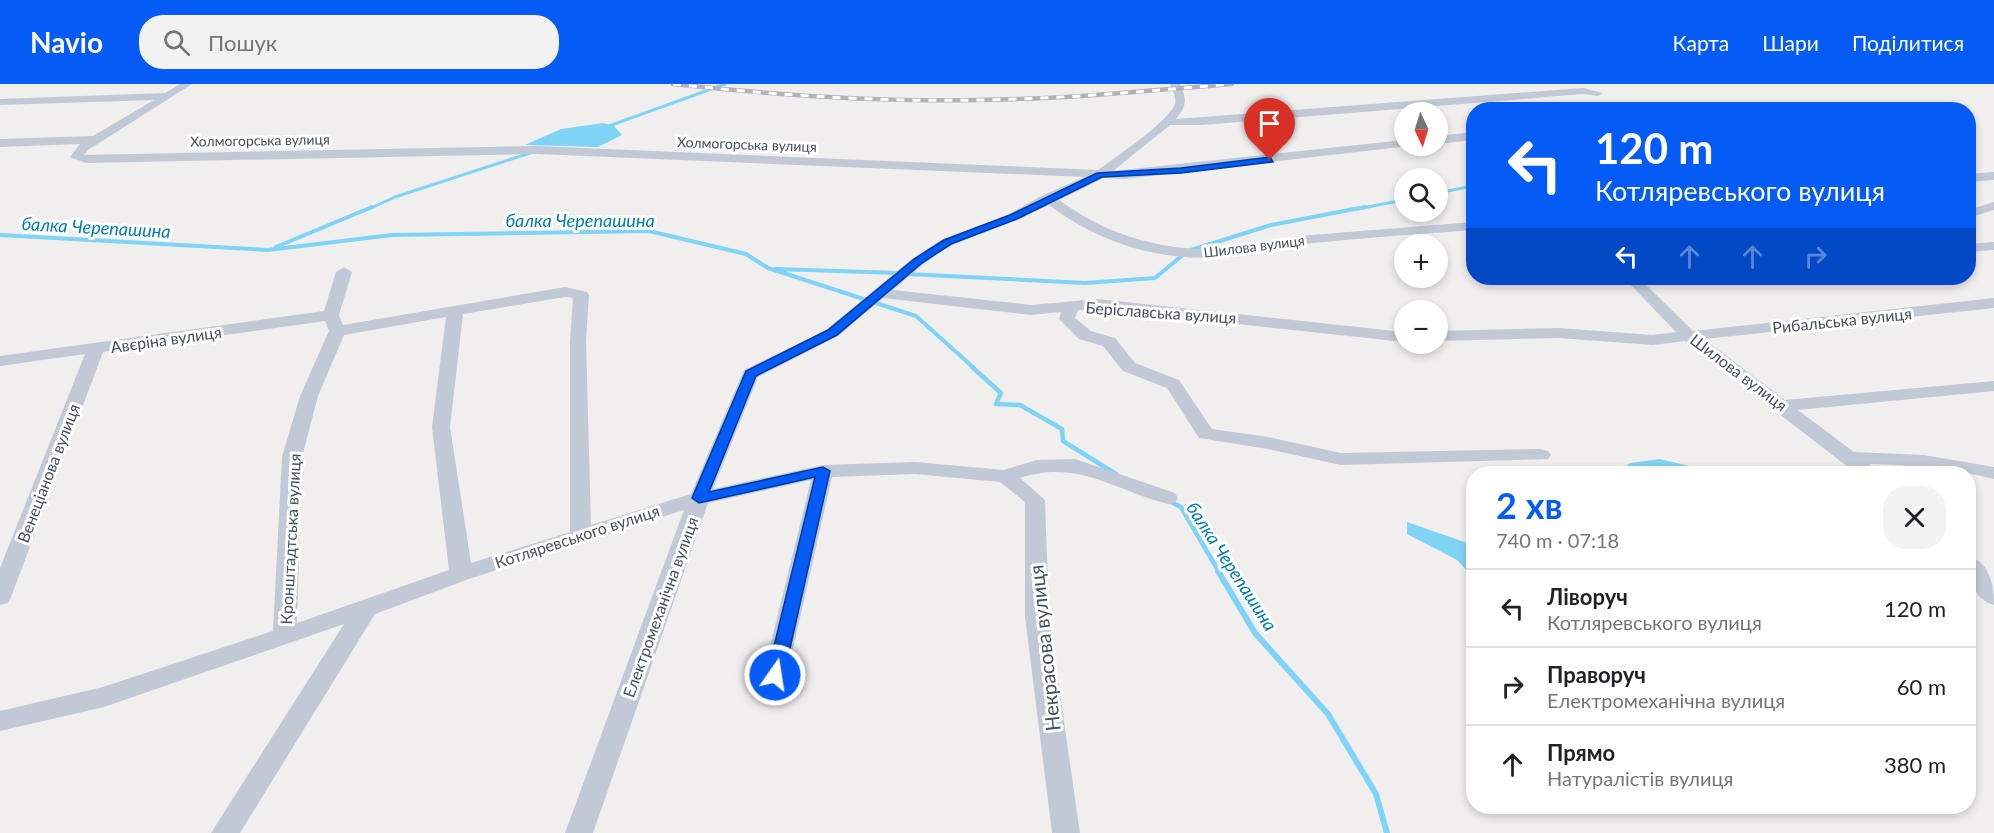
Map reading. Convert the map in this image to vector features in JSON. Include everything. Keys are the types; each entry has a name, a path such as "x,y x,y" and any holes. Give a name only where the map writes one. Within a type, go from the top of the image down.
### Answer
{"street":[{"path":"0,143 94,140 187,84"},
{"path":"1100,175 1167,122 1180,106 1181,99 1175,84"},
{"path":"1167,122 1202,122 1583,91 1598,93"},
{"path":"0,102 167,96"},
{"path":"1448,139 1466,137"},
{"name":"Холмогорська вулиця","path":"94,140 76,157 86,159 537,150 1100,175 1181,170 1394,145"},
{"name":"Електромеханічна вулиця","path":"579,833 699,498 750,374 832,333 918,261 948,242 1014,217 1048,198 1100,175"},
{"path":"1976,177 1994,176"},
{"name":"Шилова вулиця","path":"1048,198 1069,216 1093,229 1156,250 1179,252 1219,253 1296,241 1466,227"},
{"path":"1976,212 1994,206"},
{"path":"1976,247 1994,246"},
{"name":"Кронштадтська вулиця","path":"285,636 292,457 309,396 334,323 344,272"},
{"name":"Шилова вулиця","path":"1639,285 1690,337 1862,466"},
{"name":"Авєріна вулиця","path":"2,365 96,350 455,311 565,292 580,295 578,340 580,534"},
{"name":"Беріславська вулиця","path":"882,293 1031,310 1109,305 1394,336"},
{"name":"Рибальська вулиця","path":"1690,337 1994,303"},
{"path":"1071,307 1067,319 1085,335 1109,342 1129,368 1173,384 1206,434 1268,443 1341,459 1541,456"},
{"path":"455,311 441,427 461,574"},
{"path":"1448,336 1558,333 1653,340 1690,337"},
{"name":"Венеціанова вулиця","path":"0,597 96,350"},
{"path":"1784,406 1994,386"},
{"path":"1853,458 1892,458 1962,466"},
{"name":"Котляревського вулиця","path":"0,721 104,697 580,534 699,498 823,471 915,468 1005,476 1037,466 1075,465 1168,498"},
{"path":"1976,469 1994,472"},
{"path":"775,675 823,471"},
{"name":"Некрасова вулиця","path":"1005,476 1035,500 1037,617 1066,833"},
{"path":"1976,573 1994,597"},
{"path":"225,833 367,608"}],"water":[{"path":"603,123 614,126 622,135 598,147 525,145 561,129"},
{"path":"1660,459 1689,466 1626,466 1630,463"},
{"path":"1407,522 1466,543 1466,570 1457,560 1407,534"}],"waterway":[{"path":"606,127 725,84"},
{"path":"369,209 395,197 530,153"},
{"path":"1448,191 1466,187"},
{"path":"1357,209 1394,202"},
{"path":"276,247 372,207"},
{"path":"1191,250 1271,225 1365,207"},
{"name":"балка Черепашина","path":"0,235 268,250 392,235 649,231 746,254 768,268 916,316 974,368"},
{"path":"907,274 1085,283 1155,278 1184,254"},
{"path":"775,269 899,273"},
{"name":"балка Черепашина","path":"972,367 1001,393 996,404 1020,405 1062,429 1063,441 1116,474"},
{"name":"балка Черепашина","path":"1169,501 1181,507 1219,572"},
{"name":"балка Черепашина","path":"1218,571 1255,633 1328,714 1376,794 1387,833"}],"railway":[{"path":"673,84 825,97 902,100 1073,96 1232,84"}],"route":[{"path":"775,675 823,471 699,498 750,374 832,333 918,261 948,242 1014,217 1048,198 1100,175 1181,170 1270,160"}]}
